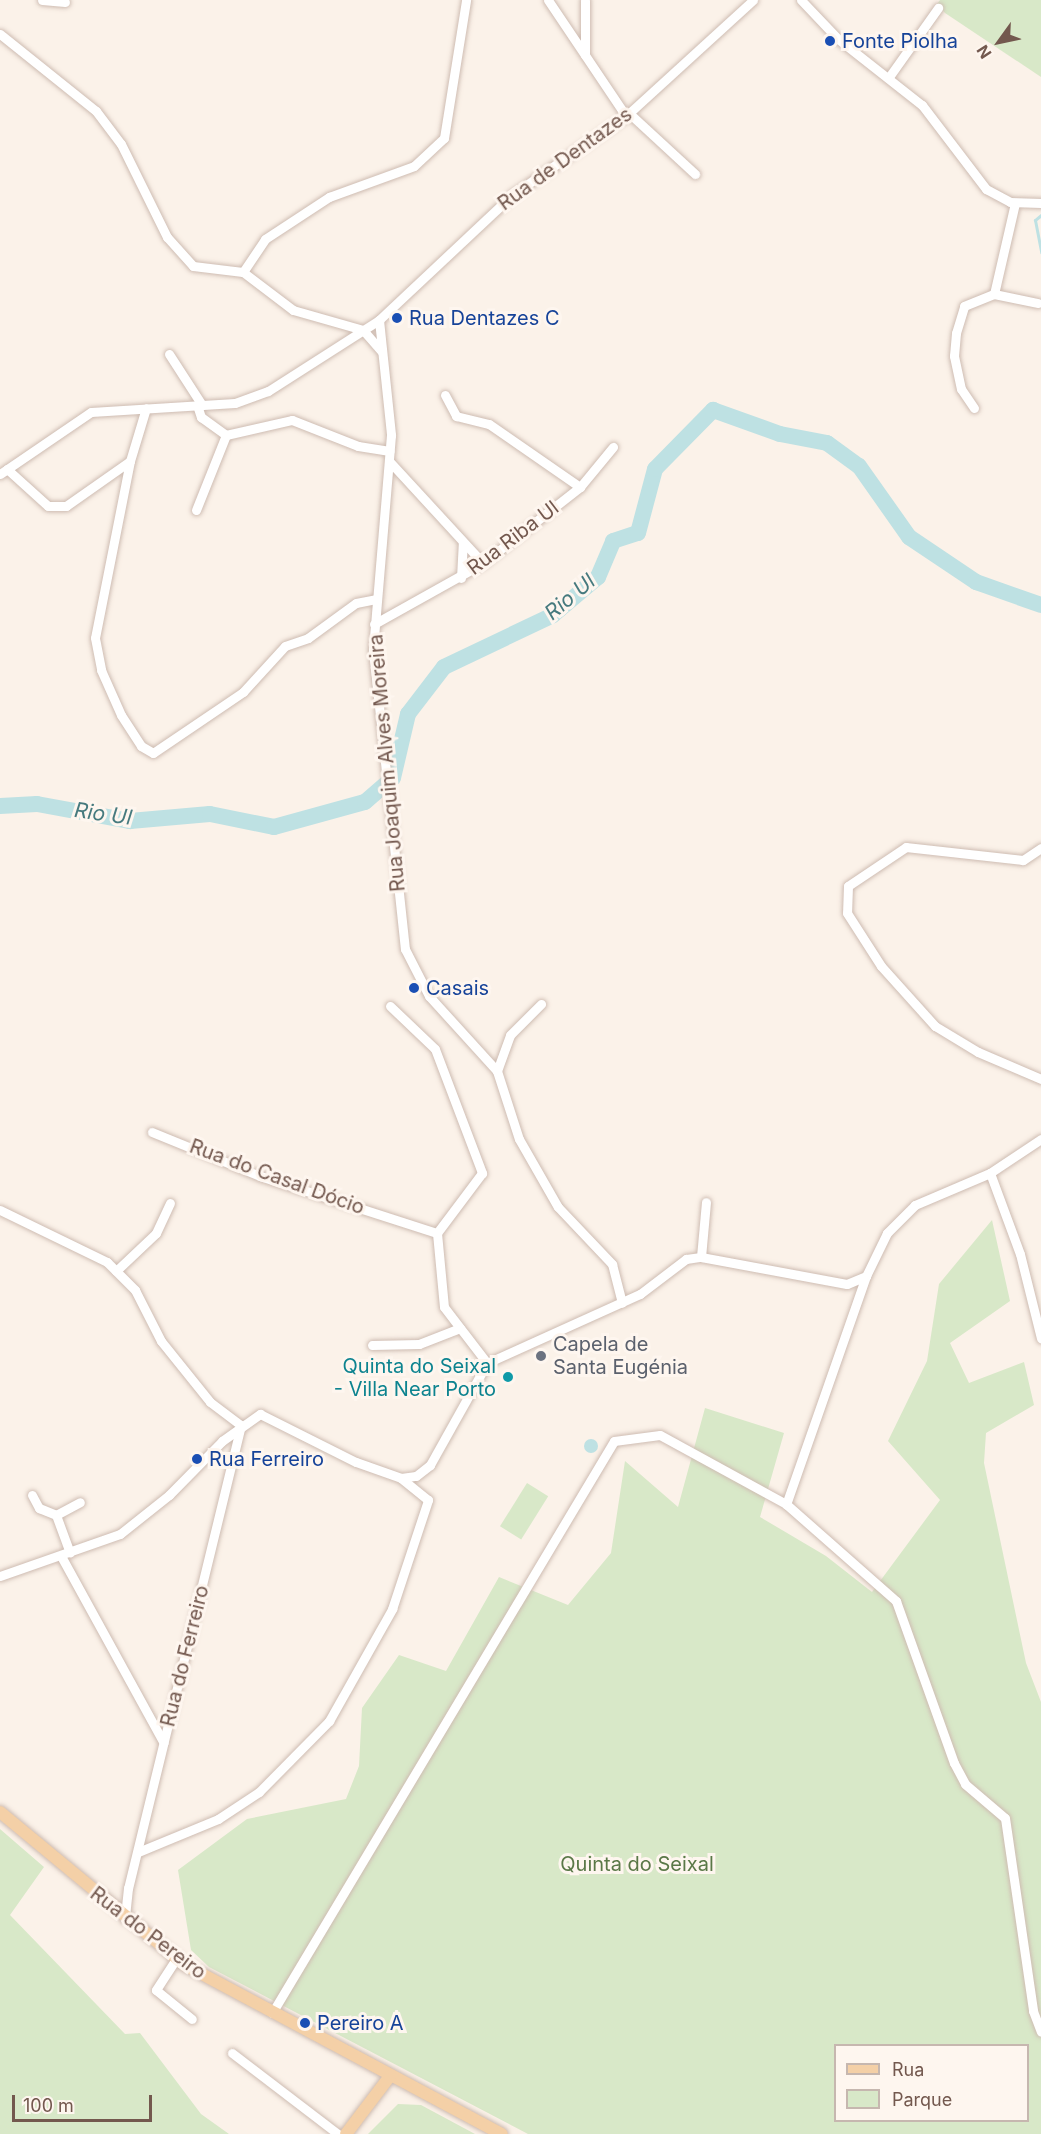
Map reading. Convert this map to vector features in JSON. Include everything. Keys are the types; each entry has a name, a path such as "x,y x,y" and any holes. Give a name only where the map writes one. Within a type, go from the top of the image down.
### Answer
{"main road":[{"name":"Rua do Pereiro","path":"0,1812 108,1905 176,1959 272,2013 502,2134"},
{"path":"346,2134 390,2076"}],"street":[{"path":"42,0 65,2"},
{"path":"243,272 274,233 329,197 414,166 444,138 466,0"},
{"path":"548,0 628,115 695,174"},
{"path":"585,0 585,55"},
{"name":"Rua de Dentazes","path":"3,472 91,412 236,403 268,391 379,320 512,195 628,115 753,0"},
{"path":"801,0 838,39 922,105 986,189 1015,203 1041,203"},
{"path":"889,77 938,8"},
{"path":"0,34 96,111 121,144 167,237 193,266 243,272 293,310 363,330 382,352"},
{"path":"994,294 1015,203"},
{"path":"974,408 961,389 954,356 956,333 964,306 982,294 994,294 1038,303"},
{"name":"Rua Joaquim Alves Moreira","path":"379,320 390,462 374,624 383,763 405,949 414,974 497,1071 519,1139 558,1207 612,1264 622,1304"},
{"path":"170,354 200,405 207,422 226,435 292,420 358,446 390,451"},
{"path":"445,395 456,416 489,424 580,487"},
{"path":"146,408 130,461 95,638 101,670 121,715 141,746 153,753 243,692 285,646 308,638 356,603 376,601 399,611"},
{"path":"196,510 226,435"},
{"name":"Rua Riba Ul","path":"374,624 461,578 483,563 580,487 613,447"},
{"path":"3,472 48,506 66,506 130,461"},
{"path":"390,462 483,563"},
{"path":"461,578 463,543"},
{"path":"1041,848 1023,860 906,847 848,886 847,913 859,935 935,1026 978,1052 1041,1079"},
{"path":"497,1071 510,1035 540,1004"},
{"path":"390,1006 435,1049 482,1173 437,1233 444,1307 487,1363"},
{"name":"Rua do Casal Dócio","path":"152,1132 260,1176 437,1233"},
{"path":"786,1504 866,1276 887,1233 905,1212 990,1173 1041,1139"},
{"path":"990,1173 1020,1254 1041,1338"},
{"path":"700,1257 706,1202"},
{"path":"116,1271 156,1233 170,1203"},
{"path":"0,1210 116,1271 135,1290 160,1341 210,1402 241,1425"},
{"path":"401,1478 430,1465 487,1363 622,1304 671,1267 700,1257 840,1283 866,1276"},
{"path":"372,1345 418,1344 460,1328"},
{"path":"0,1576 104,1542 136,1523 241,1425 267,1416 401,1478 428,1500 392,1609 329,1721 259,1792 218,1819 138,1851"},
{"name":"Rua do Ferreiro","path":"125,1919 128,1888 241,1425"},
{"path":"272,2013 614,1441 660,1436 786,1504 896,1601 954,1763 965,1784 1005,1818 1033,2011 1041,2032"},
{"path":"32,1495 39,1508 56,1515"},
{"path":"56,1515 80,1502"},
{"path":"56,1515 66,1555 164,1743"},
{"path":"108,1905 128,1888"},
{"path":"176,1959 156,1990 192,2019"},
{"path":"232,2053 338,2134"}],"green space":[{"path":"940,0 1041,0 1041,77 945,13 937,4"},
{"name":"Quinta do Seixal","path":"992,1220 1010,1301 950,1343 969,1383 1024,1362 1034,1405 986,1433 984,1463 1026,1663 1041,1702 1041,2134 528,2134 209,1967 191,1950 178,1870 247,1819 346,1799 359,1766 362,1708 399,1655 446,1671 499,1577 568,1605 611,1553 625,1461 678,1507 705,1408 784,1433 760,1517 826,1556 872,1592 940,1500 888,1441 927,1361 939,1284"},
{"path":"527,1483 548,1496 521,1539 500,1526"},
{"path":"0,1829 44,1867 10,1915 125,2034 140,2033 201,2114 229,2134 0,2134"},
{"path":"398,2104 421,2105 475,2134 368,2134"}],"water":[{"path":"591,1439 596,1441 598,1446 596,1451 591,1453 586,1451 584,1446 586,1441"}],"waterway":[{"path":"1041,215 1035,220 1041,252"},
{"name":"Rio Ul","path":"0,806 37,804 130,821 210,814 274,827 365,802 393,778 408,714 444,667 553,615 598,577 613,541 638,533 655,469 713,410 780,434 827,443 859,466 909,537 976,582 1041,605"}],"place":[{"name":"Fonte Piolha","path":"830,41"},
{"name":"Rua Dentazes C","path":"397,318"},
{"name":"Casais","path":"414,988"},
{"name":"Capela de Santa Eugénia","path":"541,1356"},
{"name":"Quinta do Seixal - Villa Near Porto","path":"508,1377"},
{"name":"Rua Ferreiro","path":"197,1459"},
{"name":"Pereiro A","path":"305,2023"}]}
